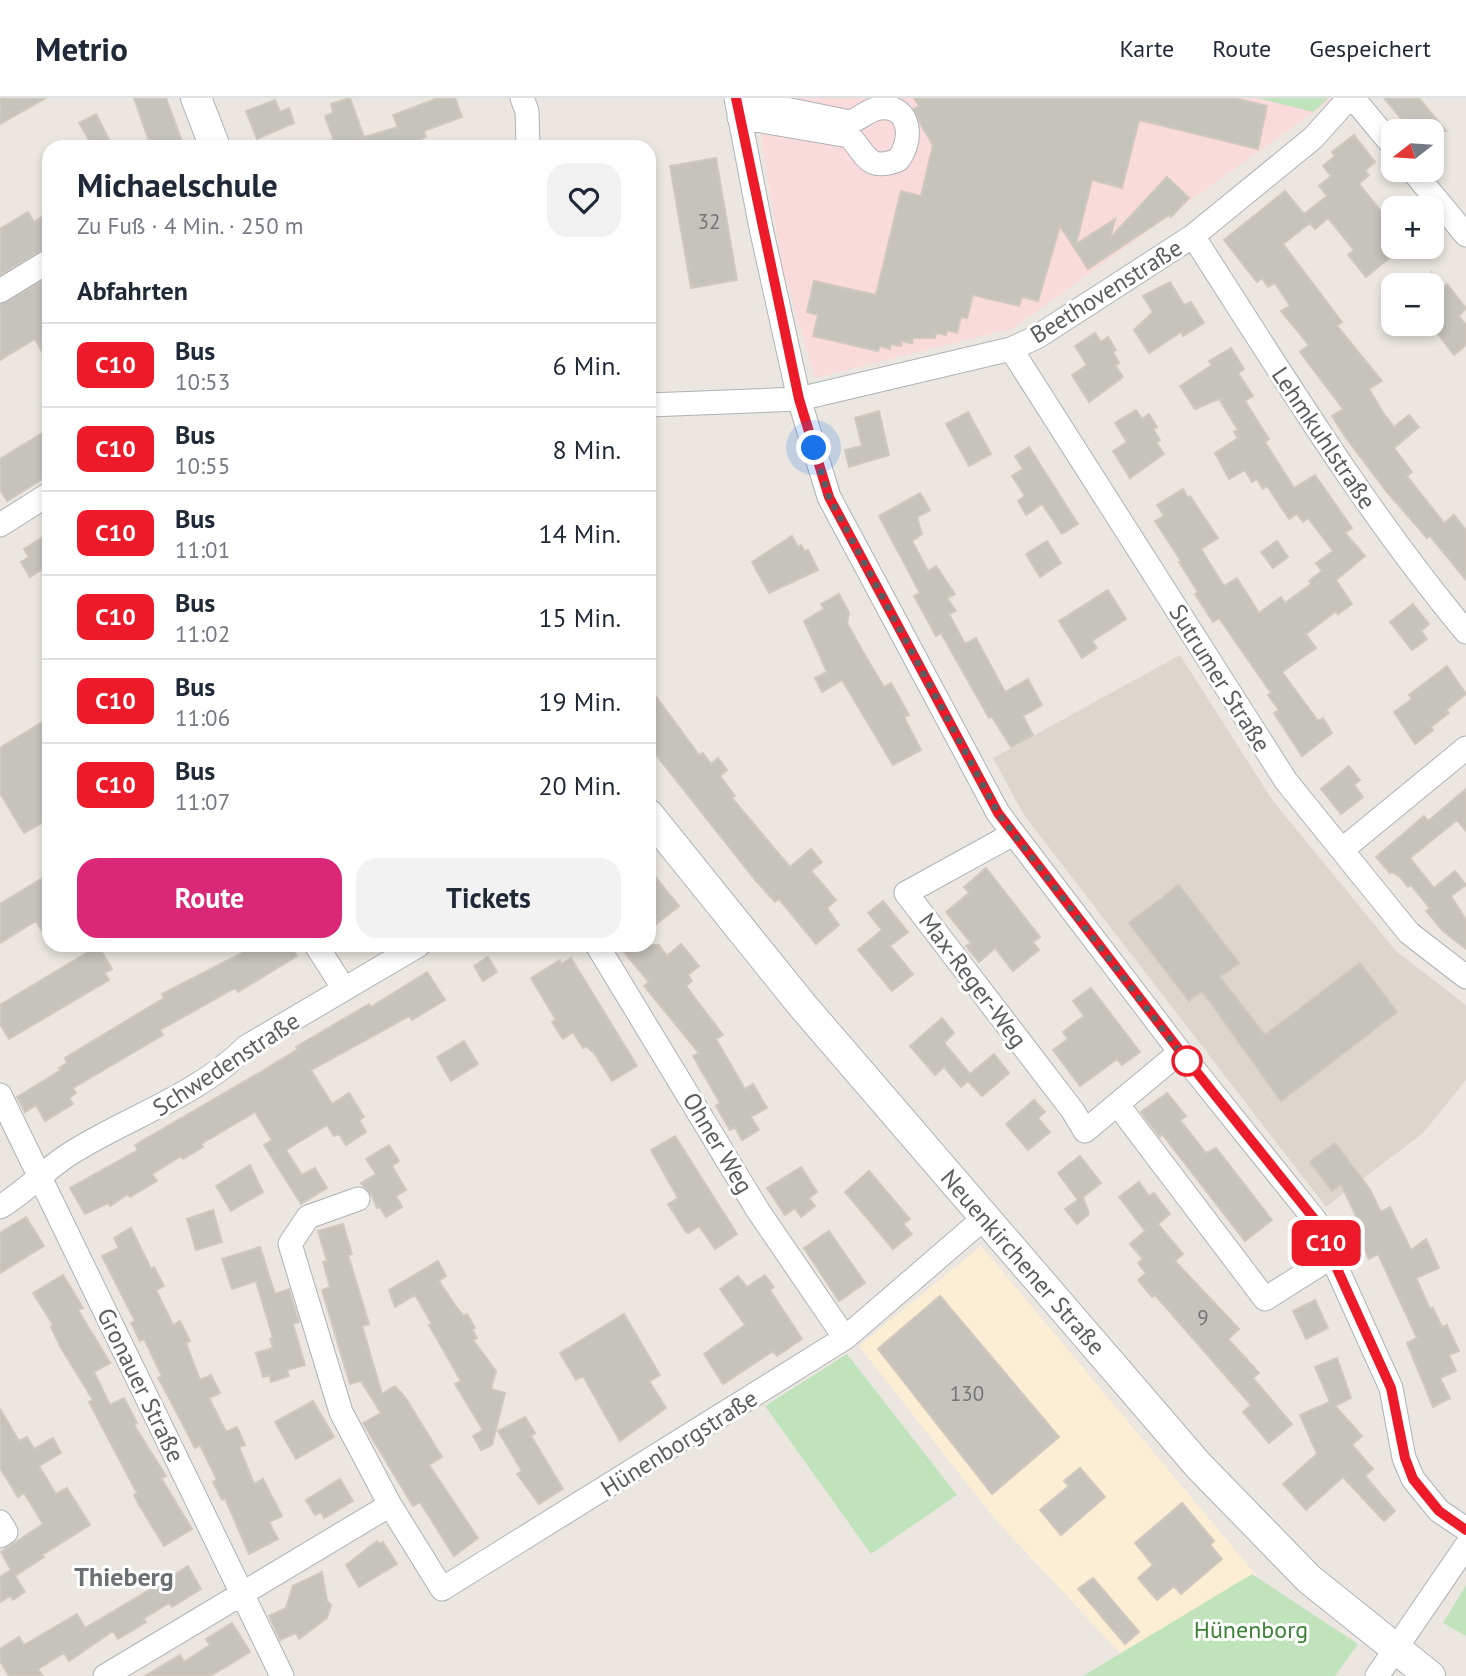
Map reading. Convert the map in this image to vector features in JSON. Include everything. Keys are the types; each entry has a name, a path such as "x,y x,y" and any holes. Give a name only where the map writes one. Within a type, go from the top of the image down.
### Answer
{"street":[{"path":"197,98 212,140"},
{"path":"1351,98 1381,132"},
{"name":"Beethovenstraße","path":"656,405 799,399 1011,349 1037,337 1193,236 1313,138 1351,98"},
{"path":"525,104 528,140"},
{"path":"737,105 850,122 863,118 877,107 888,108 898,111 905,120 909,128 907,145 898,160 878,164 868,161 849,136 737,105"},
{"path":"737,105 799,399 829,497 998,813 1180,1052 1315,1220 1391,1388 1399,1437 1413,1479 1439,1511 1466,1530"},
{"path":"1422,182 1466,235"},
{"name":"Lehmkuhlstraße","path":"1193,236 1348,477 1424,581 1466,632"},
{"path":"0,291 42,265"},
{"name":"Sutrumer Straße","path":"1011,349 1286,780 1409,933 1466,977"},
{"path":"0,525 42,503"},
{"path":"1343,849 1466,748"},
{"name":"Neuenkirchener Straße","path":"656,824 802,1005 983,1219 1198,1465 1273,1545 1395,1651 1430,1676"},
{"name":"Max-Reger-Weg","path":"1013,834 906,893 1073,1111 1085,1131 1180,1052"},
{"path":"320,952 344,989"},
{"name":"Schwedenstraße","path":"0,1207 20,1195 66,1156 120,1125 145,1115 226,1068 246,1047 406,952"},
{"name":"Ohner Weg","path":"601,952 757,1209 845,1338"},
{"name":"Gronauer Straße","path":"0,1095 282,1676"},
{"path":"1118,1104 1265,1299 1333,1256"},
{"name":"Hünenborgstraße","path":"358,1199 308,1217 290,1244 341,1412 390,1505 442,1589 845,1338 983,1219"},
{"path":"105,1676 390,1505"},
{"path":"0,1522 6,1532 0,1536"},
{"path":"1377,1676 1466,1546"}],"shaded area":[{"path":"755,98 1333,98 1014,328 815,378 782,265"},
{"path":"1180,655 1273,801 1396,951 1466,1005 1466,1080 1423,1133 1326,1207 1024,815 993,758"},
{"path":"981,1246 1257,1576 1120,1653 995,1519 859,1346"}],"green space":[{"path":"1257,98 1329,98 1313,112"},
{"path":"847,1354 957,1495 871,1554 765,1406"},
{"name":"Hünenborg","path":"1252,1574 1358,1644 1335,1676 1083,1676"},
{"path":"1466,1585 1466,1636 1443,1623"}],"building":[{"path":"0,98 46,98 0,124"},
{"path":"134,98 166,98 181,140 149,140"},
{"path":"350,98 364,137 398,127 393,115 438,98 455,98 462,117 424,131 426,137 418,140 334,140 325,116 333,113 331,104"},
{"path":"914,98 1234,98 1267,106 1258,149 1139,120 1122,188 1092,180 1076,244 1115,219 1110,238 1167,177 1189,198 1171,217 1169,215 1088,269 1060,226 1038,301 1022,297 1019,306 973,295 967,318 961,317 957,333 947,330 946,335 936,333 935,338 913,338 912,343 902,341 901,346 891,344 890,349 880,346 878,351 813,336 818,315 807,312 814,281 876,295 901,191 921,196 933,145 914,109 919,106"},
{"path":"1384,98 1419,98 1436,119 1401,119"},
{"path":"275,100 280,112 289,108 294,123 257,139 246,111"},
{"path":"96,114 109,140 89,140 79,123"},
{"path":"1354,135 1375,162 1365,171 1369,175 1359,184 1381,211 1381,259 1388,259 1366,277 1348,255 1354,250 1328,218 1315,229 1310,223 1283,244 1342,322 1337,326 1382,381 1369,389 1384,414 1394,427 1409,415 1419,427 1394,448 1412,472 1407,476 1444,523 1454,515 1466,530 1466,580 1430,536 1427,538 1387,492 1346,438 1332,416 1343,409 1300,352 1309,345 1281,311 1290,306 1275,283 1268,287 1262,278 1257,282 1224,240 1285,191 1304,214 1327,196 1319,186 1331,176 1323,166 1335,156 1332,152"},
{"path":"716,158 737,280 691,288 670,166"},
{"path":"28,212 34,222 42,217 42,251 0,275 0,229"},
{"path":"42,281 42,352 35,339 0,360 0,305"},
{"path":"1170,282 1184,305 1191,302 1204,323 1183,336 1181,332 1149,353 1134,330 1153,312 1143,296"},
{"path":"1447,284 1466,308 1459,316 1466,325 1466,345 1454,355 1440,336 1444,336 1444,287"},
{"path":"1095,333 1101,342 1108,337 1116,350 1113,352 1119,363 1115,365 1123,377 1089,402 1072,375 1087,365 1075,346"},
{"path":"1231,348 1244,369 1238,373 1253,396 1245,401 1269,439 1265,442 1294,488 1315,475 1352,528 1345,533 1365,556 1336,580 1352,604 1338,614 1336,611 1306,634 1316,648 1282,672 1318,721 1323,718 1332,733 1302,756 1274,713 1279,710 1268,695 1271,693 1219,618 1213,622 1195,594 1198,592 1179,562 1181,561 1155,521 1164,516 1157,505 1183,489 1218,538 1201,549 1224,586 1237,578 1259,613 1281,597 1285,603 1311,584 1309,581 1322,571 1316,563 1333,551 1308,518 1303,522 1297,514 1289,519 1267,486 1263,489 1257,479 1252,482 1245,470 1229,479 1215,453 1238,438 1234,432 1238,430 1219,399 1195,409 1180,386 1212,365 1209,361"},
{"path":"1136,410 1142,419 1149,414 1157,427 1153,429 1160,440 1156,442 1164,454 1130,478 1113,451 1127,442 1115,423"},
{"path":"879,411 889,455 849,467 845,450 862,446 855,418"},
{"path":"968,412 991,454 969,466 946,424"},
{"path":"42,433 42,479 7,501 0,489 0,459"},
{"path":"1029,447 1078,524 1062,534 1042,504 1026,515 1018,501 1025,496 1012,476 1023,469 1015,456"},
{"path":"920,493 930,510 917,517 922,534 912,541 928,571 936,566 955,594 947,598 956,611 949,614 965,644 976,638 1005,692 1028,679 1042,705 1023,716 1033,735 1011,747 992,717 989,718 941,633 936,636 914,596 920,593 879,516"},
{"path":"792,536 798,547 801,545 805,552 808,550 818,570 769,593 752,562"},
{"path":"42,537 42,569 30,577 21,562 29,557 24,549"},
{"path":"1047,541 1061,563 1040,577 1026,554"},
{"path":"1277,541 1288,557 1273,568 1261,552"},
{"path":"1108,590 1126,619 1092,641 1097,648 1082,658 1059,621"},
{"path":"839,594 849,613 847,623 884,687 891,683 909,715 904,717 921,750 893,765 842,680 822,692 815,678 827,672 804,621 824,609 821,604"},
{"path":"1413,604 1429,624 1421,631 1427,639 1412,650 1390,622"},
{"path":"1447,666 1466,694 1446,710 1449,713 1431,727 1433,730 1415,744 1394,712 1412,699 1409,695"},
{"path":"656,697 699,755 703,753 711,764 718,758 727,770 720,776 735,796 732,798 790,867 811,849 822,862 811,871 836,900 827,908 839,925 816,944 779,899 775,902 656,755"},
{"path":"42,722 42,823 24,833 0,793 0,748"},
{"path":"1349,766 1360,780 1354,785 1363,797 1341,814 1321,789"},
{"path":"1466,789 1466,831 1457,820 1410,858 1434,888 1455,871 1466,885 1451,896 1466,920 1466,949 1443,931 1426,911 1430,908 1411,885 1408,887 1400,877 1390,873 1376,857 1424,816 1428,821"},
{"path":"986,868 1040,937 1033,942 1039,950 1013,971 995,948 979,962 966,946 971,943 946,912 969,893 964,887"},
{"path":"42,878 42,931 36,921 0,943 0,904"},
{"path":"656,878 679,906 656,924"},
{"path":"1179,885 1239,963 1220,977 1265,1035 1360,963 1397,1012 1281,1101 1202,991 1189,1001 1129,923"},
{"path":"883,901 908,932 890,946 913,974 892,991 858,950 882,930 868,913"},
{"path":"681,944 699,966 688,975 692,981 686,986 723,1035 716,1039 745,1089 753,1084 767,1108 751,1117 759,1130 742,1140 735,1127 730,1130 716,1106 720,1103 693,1056 699,1053 644,986 649,982 624,952 656,952 656,945 659,945 667,956"},
{"path":"88,952 102,952 112,969 105,973 109,980 9,1039 0,1024 0,1005"},
{"path":"294,952 297,956 238,992 235,988 160,1030 163,1035 73,1088 76,1093 69,1098 73,1104 45,1121 36,1105 25,1112 17,1097 61,1070 59,1068 67,1063 65,1058 164,998 162,994 242,953"},
{"path":"488,957 497,972 483,981 474,966"},
{"path":"571,958 637,1066 612,1081 594,1053 586,1046 583,1048 573,1032 563,1039 552,1022 556,1020 531,978 560,960 561,964"},
{"path":"427,972 445,1000 412,1020 409,1016 311,1070 332,1104 349,1093 364,1117 359,1120 366,1132 346,1145 339,1134 334,1136 327,1125 286,1150 302,1175 315,1168 327,1188 301,1204 264,1145 272,1140 255,1112 201,1144 203,1147 183,1159 181,1156 152,1174 157,1181 130,1197 128,1194 110,1206 108,1203 85,1214 70,1188 138,1150 135,1145 259,1073 298,1049 296,1047 369,1004 371,1007"},
{"path":"1091,988 1140,1052 1122,1065 1117,1059 1080,1086 1053,1050 1068,1039 1063,1032 1084,1016 1073,1001"},
{"path":"942,1018 954,1033 944,1043 970,1074 994,1054 1009,1073 982,1096 968,1081 961,1087 944,1067 935,1075 910,1046"},
{"path":"464,1041 478,1064 451,1081 437,1057"},
{"path":"1167,1093 1186,1116 1180,1120 1206,1153 1216,1148 1272,1220 1245,1241 1162,1134 1160,1137 1141,1112"},
{"path":"1034,1100 1045,1112 1038,1118 1050,1132 1028,1150 1006,1124"},
{"path":"675,1136 737,1234 715,1249 699,1226 689,1233 686,1232 668,1204 678,1198 651,1150"},
{"path":"1335,1143 1369,1188 1381,1212 1390,1207 1411,1250 1426,1239 1439,1268 1416,1278 1430,1309 1433,1308 1442,1327 1447,1325 1459,1351 1449,1355 1456,1371 1440,1378 1450,1398 1433,1407 1407,1343 1417,1338 1378,1254 1369,1259 1356,1232 1362,1229 1341,1184 1332,1191 1310,1162"},
{"path":"389,1145 399,1161 392,1166 406,1190 396,1196 402,1207 386,1217 361,1183 376,1174 366,1159"},
{"path":"1080,1156 1101,1183 1083,1197 1089,1214 1077,1224 1065,1209 1078,1200 1058,1173"},
{"path":"250,1165 263,1192 231,1211 216,1186"},
{"path":"801,1167 817,1192 809,1198 815,1206 801,1217 795,1208 785,1215 767,1188"},
{"path":"869,1171 910,1219 903,1224 912,1234 893,1249 845,1192"},
{"path":"1139,1182 1149,1196 1154,1193 1170,1214 1158,1224 1183,1254 1175,1261 1239,1329 1228,1339 1259,1373 1253,1378 1292,1424 1269,1443 1243,1412 1251,1405 1155,1295 1152,1297 1138,1280 1146,1273 1138,1263 1143,1259 1130,1244 1145,1231 1119,1197"},
{"path":"213,1210 222,1242 196,1250 187,1219"},
{"path":"26,1217 44,1246 0,1273 0,1233"},
{"path":"343,1224 352,1254 348,1255 369,1324 362,1326 382,1394 395,1386 405,1397 442,1457 429,1465 478,1538 454,1556 420,1502 413,1506 363,1423 381,1413 361,1381 350,1384 322,1290 330,1287 323,1262 327,1261 318,1231"},
{"path":"131,1228 151,1269 154,1267 164,1286 156,1290 173,1325 180,1321 190,1341 186,1343 200,1380 211,1375 220,1393 209,1398 226,1432 237,1427 245,1445 239,1447 254,1484 263,1479 282,1516 269,1522 278,1539 249,1554 225,1498 222,1500 213,1482 217,1480 200,1445 195,1448 158,1378 162,1376 144,1339 140,1341 131,1323 135,1321 102,1256 119,1248 114,1238"},
{"path":"829,1231 865,1283 839,1301 804,1248"},
{"path":"260,1247 275,1294 289,1289 299,1322 293,1324 305,1365 287,1370 289,1376 271,1382 270,1375 263,1377 256,1353 273,1348 270,1339 273,1338 256,1281 232,1289 222,1259"},
{"path":"438,1261 446,1276 439,1281 457,1308 464,1316 467,1314 475,1328 472,1329 477,1338 473,1340 496,1371 491,1389 505,1393 492,1445 481,1450 473,1436 483,1430 455,1384 461,1381 429,1325 432,1324 415,1295 395,1307 389,1290"},
{"path":"63,1275 83,1308 78,1310 110,1363 94,1372 110,1405 124,1398 137,1423 134,1425 166,1476 161,1478 192,1529 164,1546 134,1495 137,1493 89,1402 93,1400 61,1348 51,1327 53,1325 33,1293"},
{"path":"765,1275 774,1287 770,1290 802,1339 777,1356 773,1351 723,1384 704,1354 745,1325 720,1289 738,1276 747,1287"},
{"path":"940,1296 1059,1437 992,1494 878,1349"},
{"path":"1315,1300 1328,1328 1306,1339 1293,1311"},
{"path":"624,1314 660,1375 649,1381 666,1408 620,1441 583,1376 576,1380 560,1353"},
{"path":"1337,1358 1351,1398 1335,1406 1362,1436 1352,1445 1373,1469 1365,1476 1395,1511 1384,1521 1343,1477 1306,1510 1283,1484 1317,1454 1300,1415 1330,1402 1315,1367"},
{"path":"313,1401 334,1437 296,1459 275,1422"},
{"path":"0,1409 19,1441 27,1437 34,1449 53,1438 61,1453 39,1466 56,1494 67,1488 90,1525 42,1555 44,1557 15,1576 25,1592 13,1600 10,1596 0,1602 0,1577 11,1570 1,1552 43,1524 24,1493 18,1497 0,1468"},
{"path":"525,1417 535,1433 531,1436 563,1489 539,1504 517,1474 522,1471 498,1431"},
{"path":"1080,1468 1105,1497 1061,1535 1040,1510 1069,1486 1064,1481"},
{"path":"340,1479 353,1501 324,1518 321,1512 315,1515 306,1500"},
{"path":"1182,1503 1214,1541 1210,1545 1222,1559 1181,1594 1174,1586 1157,1600 1138,1578 1153,1565 1135,1543"},
{"path":"377,1541 379,1544 383,1542 397,1564 359,1587 346,1565"},
{"path":"188,1566 201,1589 172,1607 169,1603 143,1619 146,1622 118,1639 113,1631 69,1661 64,1653 38,1669 43,1676 9,1676 0,1661 0,1649 19,1637 24,1645 77,1614 85,1628 161,1583 163,1572 174,1575"},
{"path":"322,1572 327,1601 331,1605 327,1618 299,1639 296,1633 280,1640 269,1616 286,1608 293,1586"},
{"path":"1093,1578 1139,1632 1125,1644 1078,1589"},
{"path":"232,1623 250,1652 224,1668 210,1676 145,1676 180,1655 184,1662 210,1645 206,1639"}],"bus line":[{"name":"C10","path":"736,98 747,165 799,399 829,497 998,813 1187,1060 1315,1220 1391,1388 1397,1426 1413,1479 1439,1511 1466,1530"}],"district":[{"name":"Thieberg","path":"124,1576"}],"route":[{"path":"814,448 829,497 998,813 1187,1061"}]}
